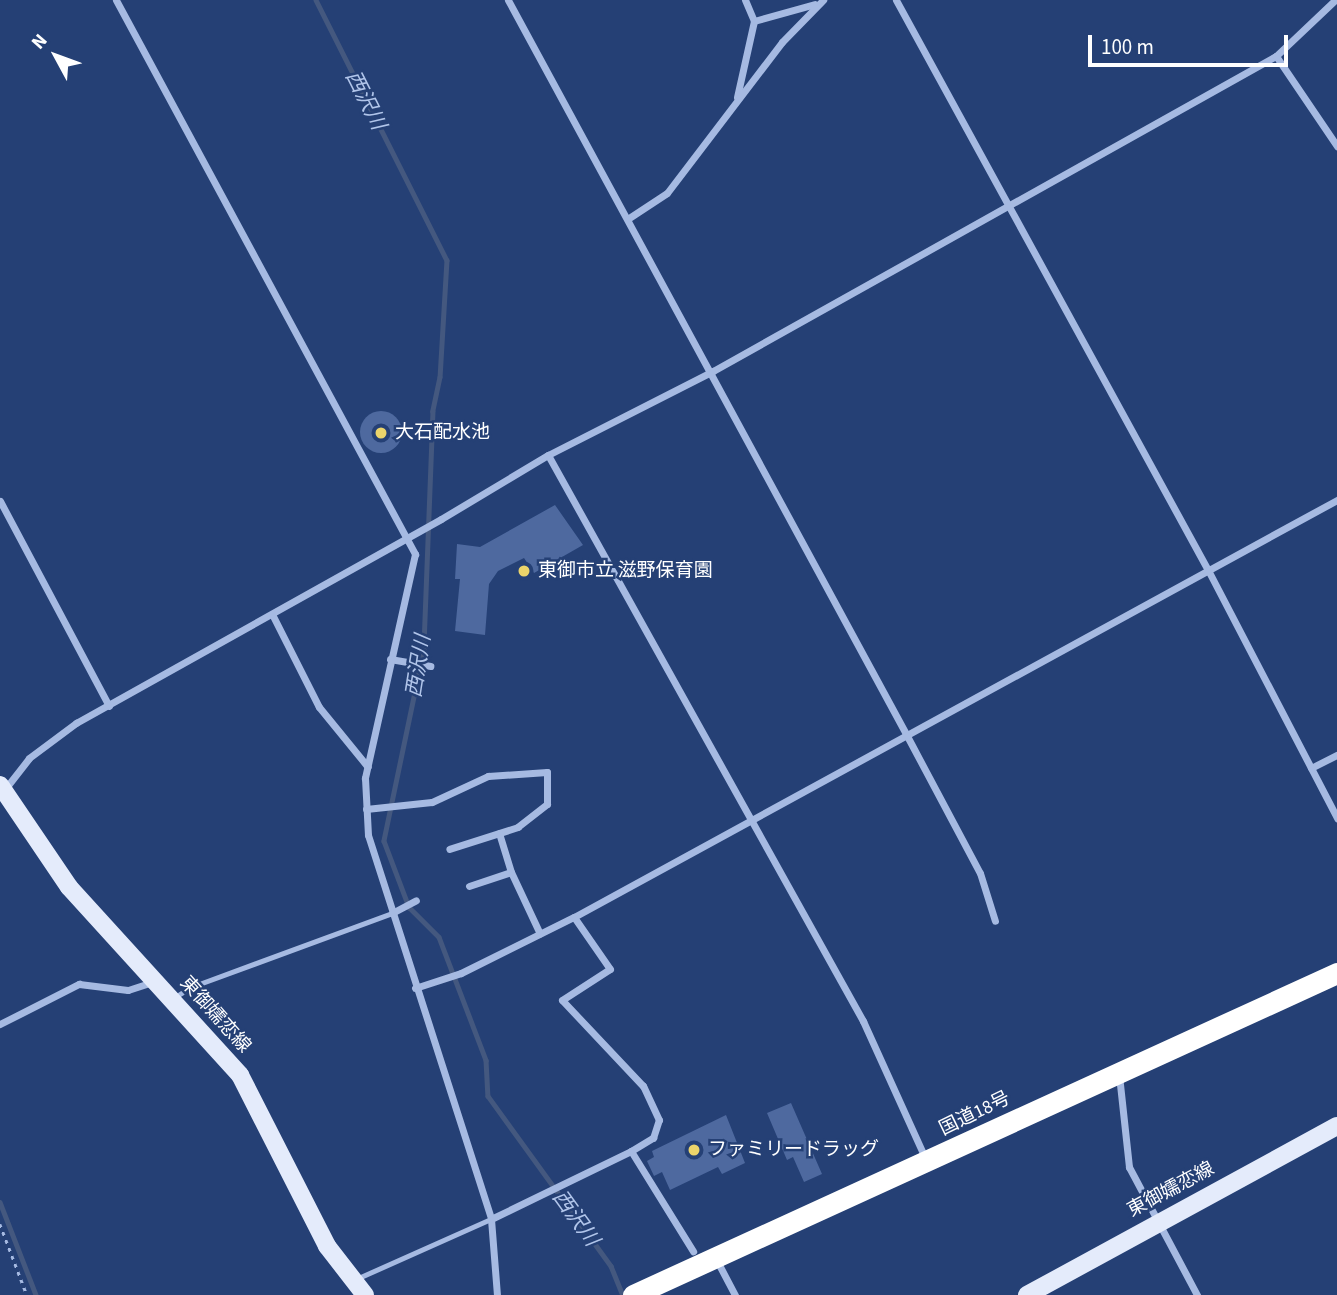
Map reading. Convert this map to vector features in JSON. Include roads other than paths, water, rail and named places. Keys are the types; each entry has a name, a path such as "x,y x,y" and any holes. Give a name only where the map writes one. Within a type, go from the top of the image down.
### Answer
{"highway":[{"name":"国道18号","path":"633,1295 1337,973"}],"main road":[{"name":"東御嬬恋線","path":"2,787 57,871 155,981 215,1042 254,1097 310,1216 365,1295"},
{"name":"東御嬬恋線","path":"1027,1295 1159,1220 1337,1126"}],"street":[{"path":"116,0 415,554 368,767 368,835 491,1219 497,1295"},
{"path":"508,0 713,371 906,733 980,873 996,921"},
{"path":"737,99 754,21 745,0"},
{"path":"896,0 1208,570 1337,818"},
{"path":"2,787 29,758 76,723 408,538 548,455 713,371 1276,56 1335,0"},
{"path":"629,218 667,193 737,99 819,2"},
{"path":"754,21 819,2"},
{"path":"1276,56 1337,146"},
{"path":"548,455 753,817 863,1021 927,1162"},
{"path":"415,988 460,973 574,917 906,733 1337,500"},
{"path":"0,501 109,706"},
{"path":"272,614 319,707 368,767"},
{"path":"390,659 430,666"},
{"path":"1311,768 1337,755"},
{"path":"366,809 432,802 488,776 547,772 547,804 518,827 449,849"},
{"path":"499,833 511,872 540,934"},
{"path":"468,887 511,872"},
{"path":"392,914 416,900"},
{"path":"491,1219 631,1151 653,1138 659,1120 642,1086 562,1000 610,969 574,917"},
{"path":"0,1024 79,984 128,990 155,981"},
{"path":"1118,1071 1129,1167 1197,1295"},
{"path":"631,1151 693,1251"},
{"path":"715,1258 735,1295"}],"lane":[{"path":"173,999 191,987 392,914"},
{"path":"353,1281 491,1219"}],"waterway":[{"name":"西沢川","path":"316,0 447,260 440,377 433,411 424,649 384,841 409,907 439,937 486,1060 488,1096 611,1266 623,1295"},
{"path":"0,1202 36,1295"}],"place":[{"name":"大石配水池","path":"381,433"},
{"name":"東御市立 滋野保育園","path":"524,571"},
{"name":"ファミリードラッグ","path":"694,1150"}]}
